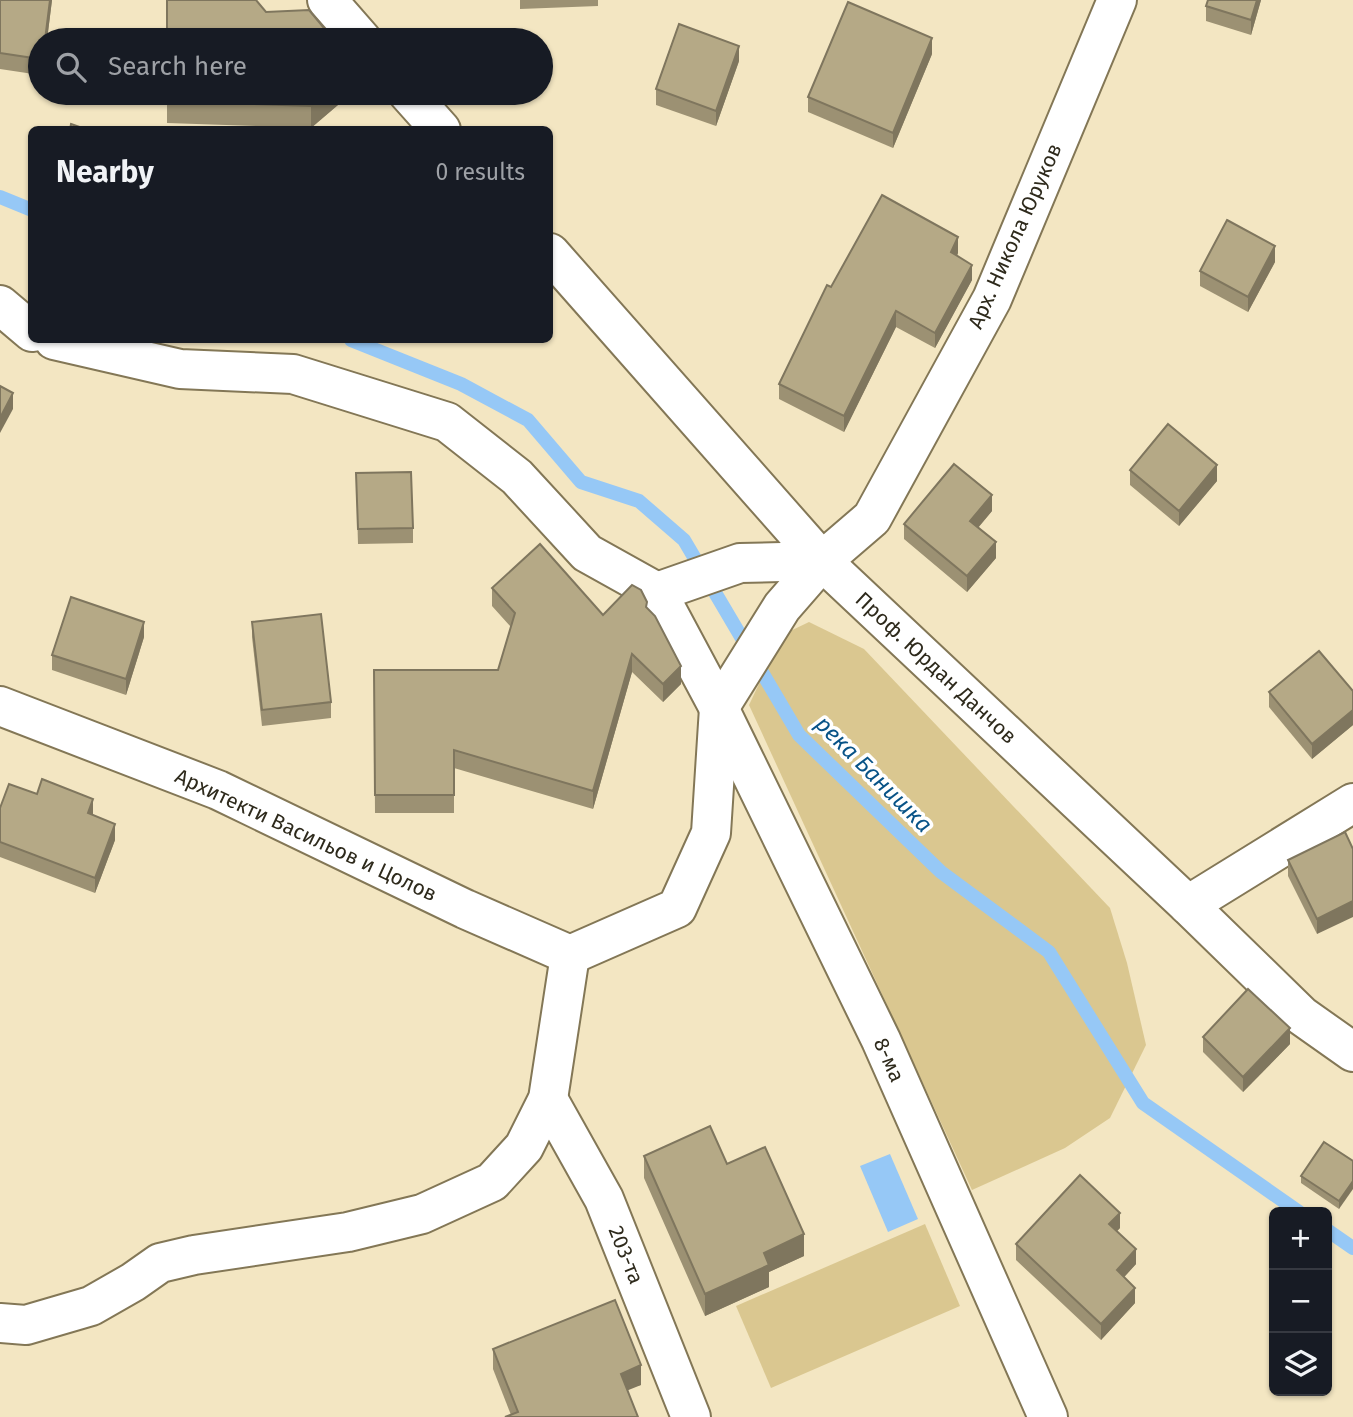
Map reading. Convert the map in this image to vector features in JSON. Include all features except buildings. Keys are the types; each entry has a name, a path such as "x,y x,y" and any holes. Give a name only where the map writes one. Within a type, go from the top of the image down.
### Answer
{"street":[{"path":"327,0 352,28"},
{"name":"Арх. Никола Юруков","path":"719,708 782,607 822,561 872,518 992,299 1117,0"},
{"path":"419,105 437,126"},
{"name":"Проф. Юрдан Данчов","path":"553,256 822,561 1188,905 1302,1016 1353,1052"},
{"path":"0,305 28,329"},
{"path":"67,343 180,369 293,374 447,422 517,477 587,553 657,593 740,563 822,561"},
{"name":"8-ма","path":"657,593 719,708 881,1040 1048,1417"},
{"name":"Архитекти Васильов и Цолов","path":"0,706 218,790 465,909 570,956"},
{"path":"0,1322 26,1325 91,1306 160,1264 194,1255 348,1232 422,1214 492,1182 524,1147 548,1099 570,956 677,908 711,833 719,708"},
{"path":"1188,905 1353,803"},
{"name":"203-та","path":"548,1099 604,1199 691,1417"}],"shaded area":[{"path":"809,622 864,649 1110,908 1127,963 1146,1045 1110,1118 1065,1148 972,1190 749,705 782,635"},
{"path":"925,1224 960,1306 771,1388 736,1306"}],"water":[{"path":"890,1154 918,1219 888,1232 860,1166"}],"waterway":[{"name":"река Банишка","path":"0,197 28,208"},
{"name":"река Банишка","path":"358,343 461,384 528,420 581,482 639,501 684,540 799,735 941,872 1049,952 1143,1103 1292,1207"},
{"name":"река Банишка","path":"1332,1233 1353,1248"}]}
